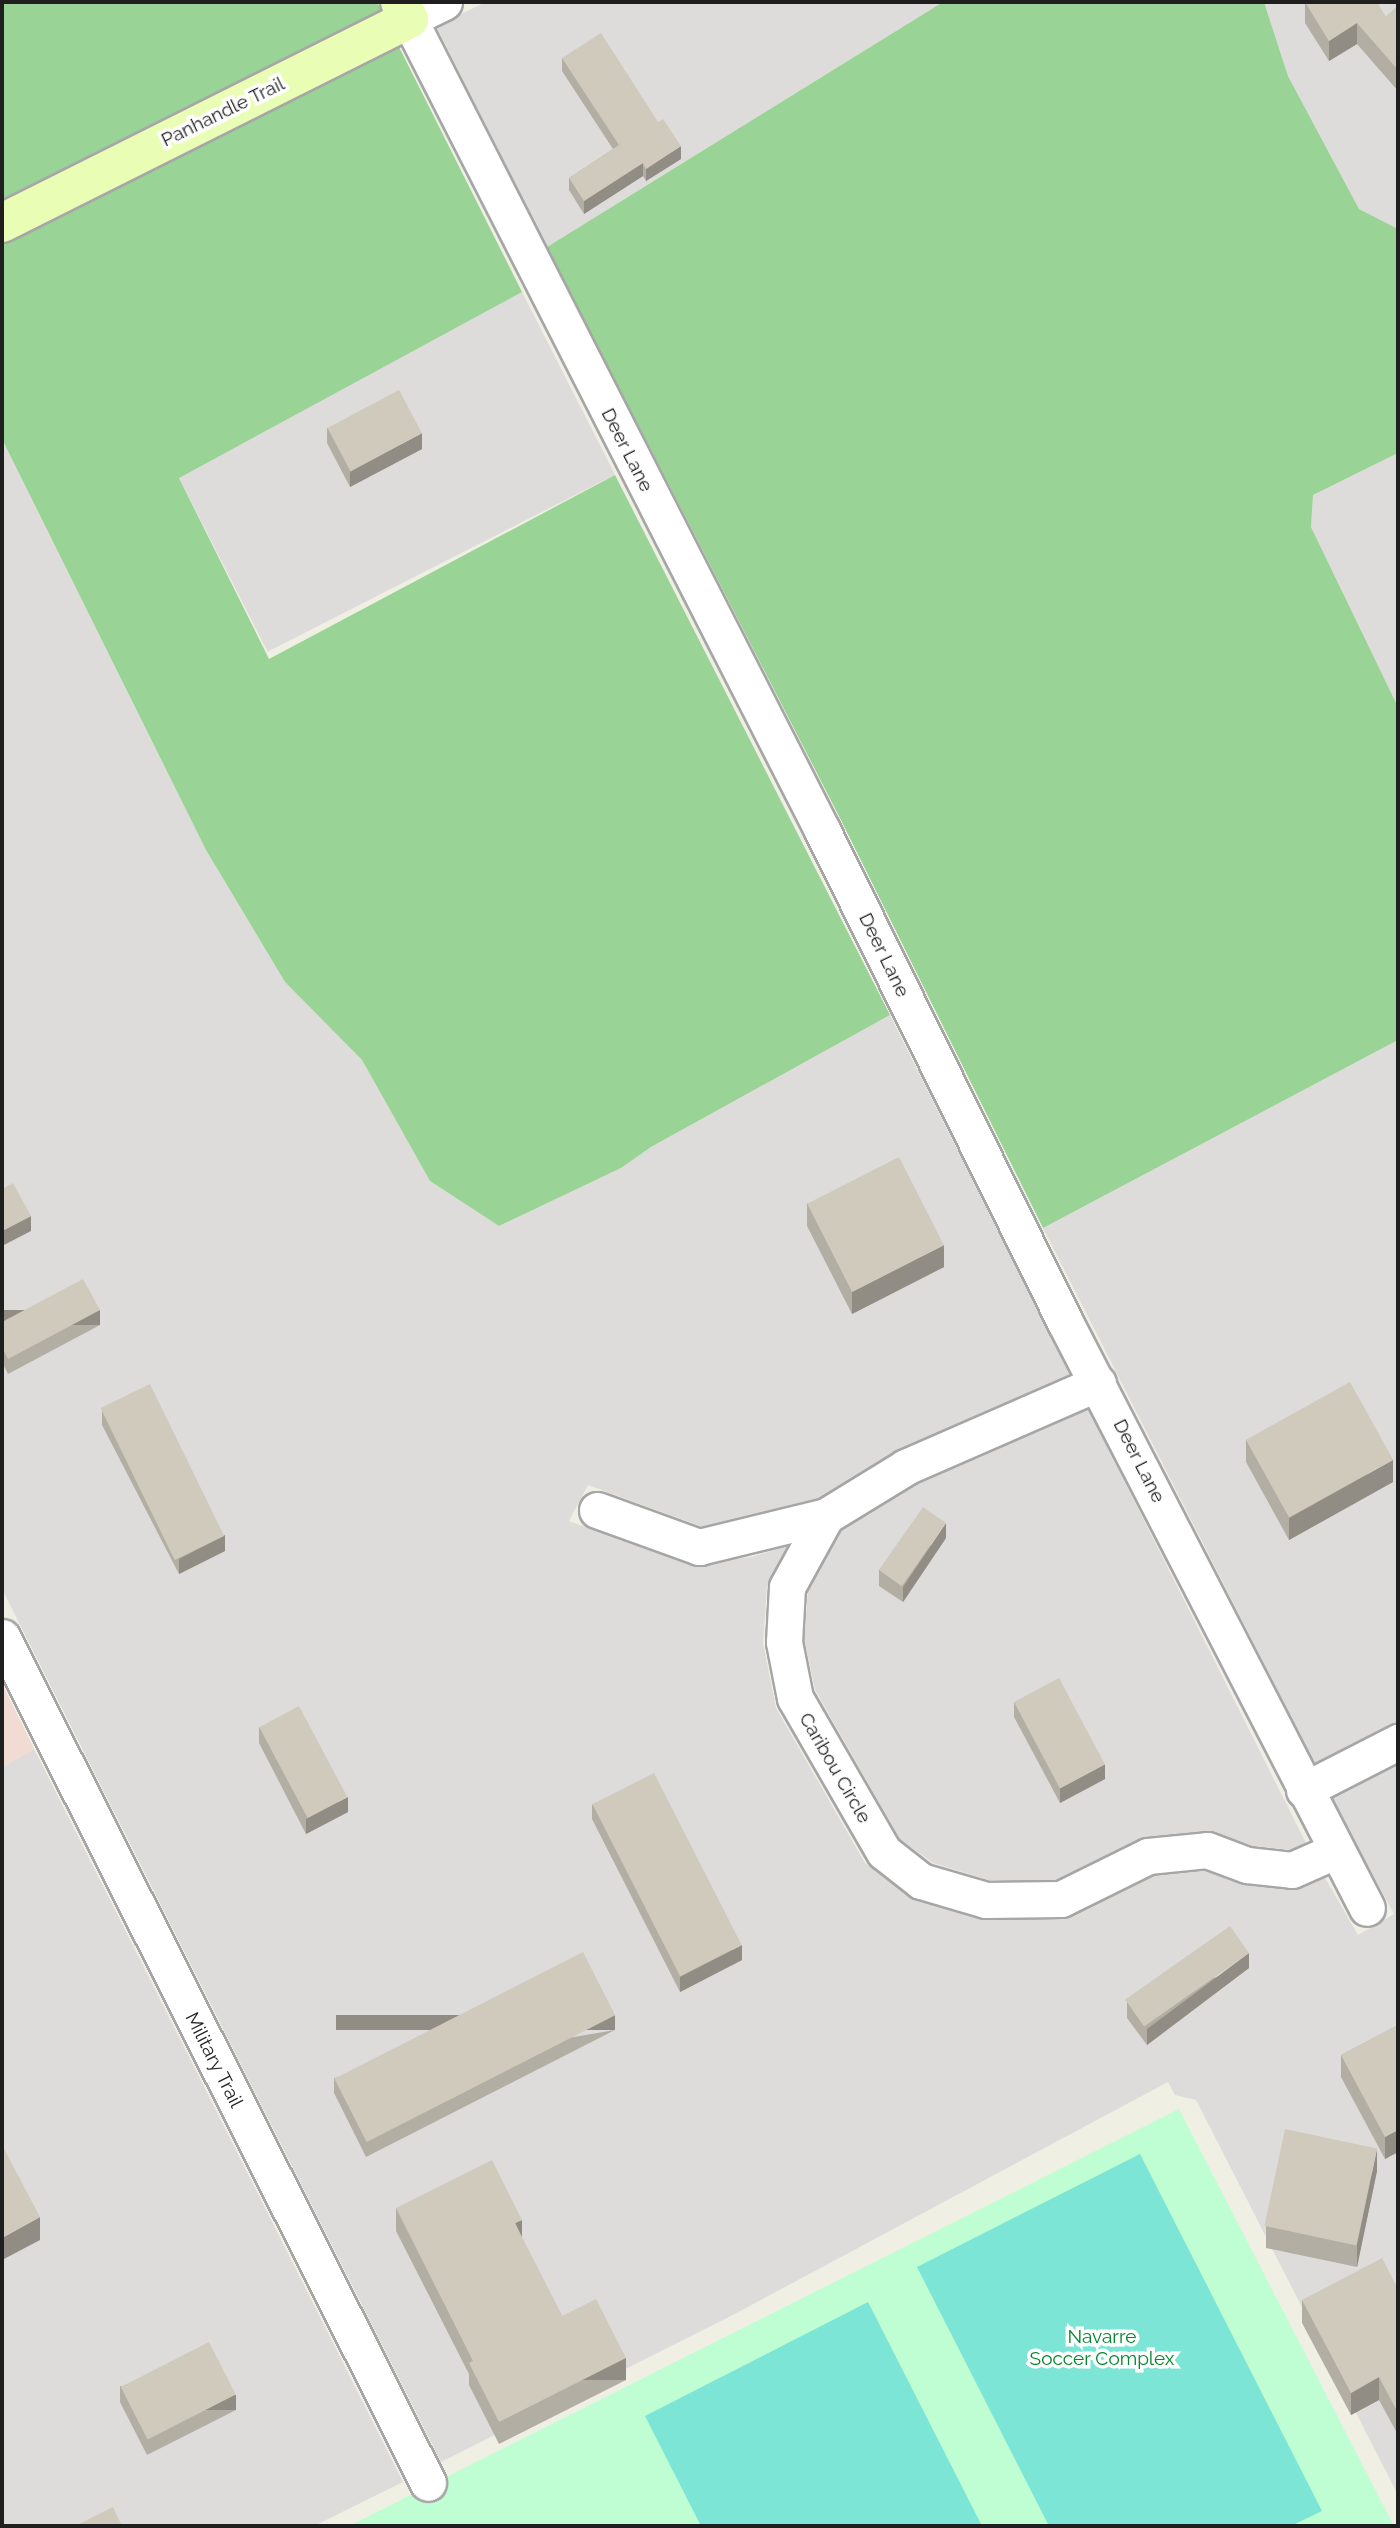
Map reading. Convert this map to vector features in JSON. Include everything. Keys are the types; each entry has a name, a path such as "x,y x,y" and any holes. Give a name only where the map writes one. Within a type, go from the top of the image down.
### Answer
{"street":[{"name":"Panhandle Trail","path":"2,223 405,11 444,2"},
{"name":"Deer Lane","path":"405,11 1304,1790 1367,1908"},
{"name":"Caribou Circle","path":"1098,1383 906,1467 826,1516 787,1587 784,1642 795,1698 884,1852 921,1881 986,1900 1061,1899 1148,1856 1208,1850 1247,1865 1292,1870 1335,1851"},
{"path":"597,1510 699,1547 826,1516"},
{"name":"Military Trail","path":"2,1637 428,2483"},
{"path":"1304,1790 1398,1742"}],"shaded area":[{"path":"486,2 943,2 547,247 436,26"},
{"path":"1264,2 1398,2 1398,229 1359,209 1288,76"},
{"path":"522,292 615,475 268,652 175,469"},
{"path":"2,439 206,850 285,982 362,1060 430,1181 499,1226 621,1168 651,1147 890,1015 1070,1375 900,1451 819,1498 703,1527 588,1485 569,1521 690,1565 751,1557 788,1546 767,1587 763,1643 776,1708 865,1863 913,1899 984,1919 1059,1918 1152,1874 1202,1869 1243,1884 1288,1888 1324,1876 1358,1935 1394,1914 1331,1797 1398,1763 1398,2495 1196,2100 1175,2095 1168,2082 729,2317 441,2462 2,1589"},
{"path":"1398,453 1398,707 1311,527 1313,495"},
{"path":"1398,1040 1398,1722 1315,1764 1043,1228"},
{"path":"1087,1407 1306,1843 1291,1850 1254,1846 1208,1831 1148,1837 1058,1880 992,1881 933,1863 900,1839 815,1690 804,1639 808,1589 840,1531 915,1484"},
{"path":"2,1684 34,1749 2,1767"},
{"path":"34,1749 403,2482 314,2526 2,2526 2,1767"}],"green space":[{"path":"2,2 377,2 382,12 2,202"},
{"path":"943,2 1264,2 1288,76 1359,209 1398,229 1398,453 1313,495 1311,527 1398,707 1398,1040 1043,1228 841,820 547,247"},
{"path":"398,45 522,292 179,478 269,659 615,475 890,1015 651,1147 621,1168 499,1226 430,1181 362,1060 285,982 206,850 2,439 2,243"},
{"name":"Navarre Soccer Complex","path":"1179,2109 1394,2526 349,2526"},
{"path":"1140,2154 1322,2511 1291,2526 1049,2526 917,2267"},
{"path":"868,2302 982,2526 701,2526 645,2416"}],"building":[{"path":"1305,2 1377,2 1386,17 1398,6 1398,70 1357,23 1329,41"},
{"path":"601,33 658,122 663,119 681,146 646,169 643,163 584,201 569,178 619,145 562,58"},
{"path":"399,390 422,433 350,471 327,428"},
{"path":"899,1157 944,1245 852,1292 807,1204"},
{"path":"13,1183 31,1216 2,1231 2,1189"},
{"path":"83,1279 100,1310 8,1359 2,1347 2,1322"},
{"path":"1350,1382 1393,1460 1289,1518 1246,1440"},
{"path":"150,1384 224,1536 175,1560 101,1408"},
{"path":"923,1507 946,1523 902,1586 879,1570"},
{"path":"1059,1678 1105,1765 1060,1788 1014,1702"},
{"path":"299,1706 347,1797 308,1818 259,1727"},
{"path":"654,1773 742,1945 680,1976 593,1804"},
{"path":"1230,1926 1249,1953 1144,2026 1125,1999"},
{"path":"583,1952 615,2015 367,2142 334,2079"},
{"path":"1398,2025 1398,2130 1385,2137 1341,2055"},
{"path":"1285,2129 1377,2149 1356,2245 1264,2226"},
{"path":"2,2145 40,2217 2,2238"},
{"path":"492,2160 522,2220 515,2223 562,2316 596,2299 626,2358 499,2422 469,2363 473,2361 396,2208"},
{"path":"1382,2258 1398,2289 1398,2413 1379,2377 1351,2393 1302,2300"},
{"path":"209,2342 236,2395 148,2440 121,2387"},
{"path":"113,2507 122,2526 75,2526"}]}
